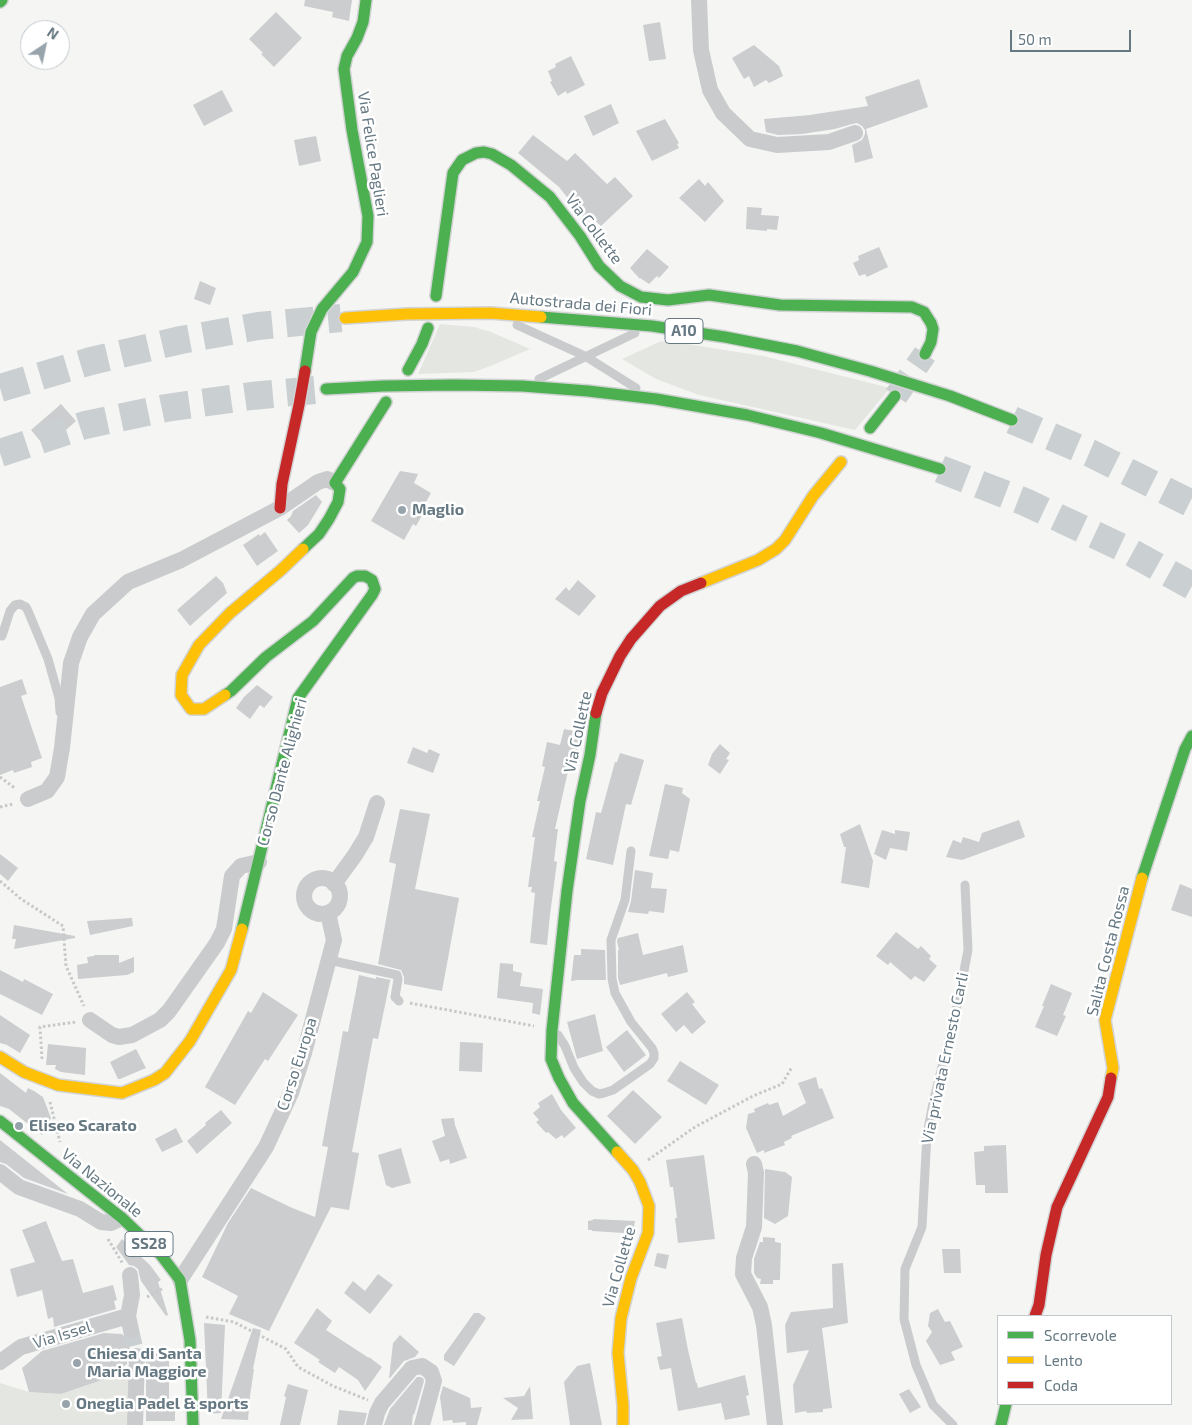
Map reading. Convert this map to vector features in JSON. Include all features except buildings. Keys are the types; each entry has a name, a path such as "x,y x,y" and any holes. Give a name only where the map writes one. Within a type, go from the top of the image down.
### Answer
{"main road":[{"name":"Via Felice Paglieri","path":"280,508 282,484 300,405 311,332 322,309 353,272 367,242 368,216 352,130 344,69 347,56 363,22 366,0"},
{"name":"Via Collette","path":"436,296 453,173 462,160 476,153 484,152 511,164 550,197 580,236 599,266 620,286 641,297 668,300 709,295 780,305 912,307 924,312 933,329 931,342 925,354"},
{"name":"Autostrada dei Fiori","path":"345,318 407,314 490,313 652,326 725,337 870,370 950,396 1012,420"},
{"path":"408,370 428,328"},
{"path":"326,388 454,385 522,386 656,399 747,415 821,433 940,469"},
{"path":"870,428 896,396"},
{"path":"336,483 386,402"},
{"name":"Via Collette","path":"623,1425 618,1352 621,1318 631,1278 648,1233 650,1220 649,1206 646,1194 633,1170 573,1103 559,1078 552,1059 552,1030 567,891 580,801 590,755 596,712 610,674 631,639 660,606 681,591 758,560 776,549 788,536 813,496 841,462"},
{"name":"Corso Dante Alighieri","path":"0,1057 24,1072 58,1086 122,1093 154,1080 165,1072 190,1041 231,970 298,698 372,595 375,589 374,584 372,580 365,576 353,578 313,621 266,657 231,692 204,709 191,709 181,695 182,675 199,645 230,613 281,570 319,534 338,502 340,489 336,483"},
{"name":"Salita Costa Rossa","path":"1035,1315 1039,1305 1046,1255 1057,1207 1108,1097 1113,1068 1105,1020 1142,876 1170,792 1192,736"},
{"name":"Via Nazionale","path":"0,1121 122,1218 161,1255 180,1280 190,1340 194,1398 193,1425"},
{"path":"1002,1425 1006,1405"}],"street":[{"path":"699,0 701,50 710,90 723,113 750,140 777,145 829,142 855,133"},
{"path":"28,799 47,791 57,777 71,663 80,637 93,614 128,582 181,560 280,508 318,482 327,479 336,483"},
{"path":"334,884 366,837 377,803"},
{"path":"90,1020 112,1035 119,1037 132,1035 160,1020 169,1011 218,943 224,929 232,876 241,866 258,862"},
{"path":"324,878 334,884 339,894 339,900 333,910 328,913 316,913 307,906 304,895 308,884 324,878"},
{"name":"Corso Europa","path":"180,1280 266,1147 291,1093 304,1053 334,940 328,913"},
{"path":"754,1164 756,1173 754,1226 744,1258 743,1274 760,1307 764,1325 770,1424"},
{"path":"0,1172 19,1187 80,1209 101,1222 111,1223 122,1218"},
{"path":"130,1275 132,1295 130,1317"},
{"name":"Via Issel","path":"0,1362 21,1347 130,1317"},
{"path":"136,1425 137,1356"},
{"path":"374,1425 379,1407 412,1368 417,1366 422,1366 431,1372 434,1381 422,1425"}],"lane":[{"path":"490,313 584,356 656,399"},
{"path":"522,386 652,326"},
{"path":"2,636 10,611 15,605 20,604 26,607 48,659 55,682 59,698 62,748"},
{"path":"552,1030 560,1036 574,1068 583,1082 599,1094 613,1090 652,1061 654,1053 652,1048 631,1022 615,993 612,979 611,940 625,900 631,851"},
{"name":"Via privata Ernesto Carli","path":"953,1425 933,1405 916,1365 904,1319 905,1269 922,1227 927,1134 958,1002 968,950 965,885"},
{"path":"329,960 397,975 395,998 399,1000"}],"path":[{"path":"0,777 28,799"},
{"path":"0,881 21,899 63,926 66,966 90,1020 40,1027 44,1080 61,1148"},
{"path":"399,1000 552,1030"},
{"path":"633,1170 695,1127 753,1096 782,1084 792,1067"},
{"path":"130,1317 180,1280"},
{"path":"186,1313 234,1322 286,1349 298,1367 333,1386 379,1407"}],"shaded area":[{"path":"440,324 474,327 491,332 530,349 474,372 418,374"},
{"path":"667,341 763,356 890,388 855,430 699,395 656,379 622,359 659,342"},
{"name":"Oneglia Padel & sports","path":"124,1370 132,1370 129,1425 0,1425 0,1383 29,1392 61,1394 108,1378"}],"tunnel":[{"path":"0,388 91,361 181,340 258,326 341,318"},
{"path":"896,396 925,354"},
{"path":"0,453 85,425 166,408 251,396 326,389"},
{"path":"1012,420 1090,453 1192,504"},
{"path":"940,469 1025,502 1125,549 1192,586"},
{"path":"131,1330 137,1356"}],"traffic: fast":[{"path":"305,371 311,332 322,309 353,272 367,242 368,216 352,130 344,69 347,56 363,22 366,0"},
{"path":"436,296 453,173 462,160 476,153 484,152 492,154 511,165 550,197 580,236 599,266 620,286 641,297 668,300 709,295 780,305 912,307 924,312 933,329 931,342 925,354"},
{"path":"541,317 652,326 725,337 797,351 950,396 1012,420"},
{"path":"408,370 428,328"},
{"path":"326,389 383,386 522,386 656,399 747,415 821,433 940,469"},
{"path":"870,428 895,396"},
{"path":"303,549 319,534 329,519 338,502 340,489 335,483 386,402"},
{"path":"225,695 266,657 313,621 353,578 365,576 372,580 375,589 372,595 298,698 242,929"},
{"path":"596,713 590,755 580,801 567,891 552,1030 551,1059 573,1103 617,1152"},
{"path":"1142,878 1185,749 1192,736"},
{"path":"0,1121 122,1218 161,1255 180,1280 190,1340 193,1425"},
{"path":"1001,1425 1006,1405"}],"traffic: slow":[{"path":"345,318 407,314 490,313 541,317"},
{"path":"701,583 758,560 776,549 785,540 813,496 841,462"},
{"path":"225,695 204,709 191,709 181,695 182,675 199,645 230,613 303,549"},
{"path":"1111,1078 1113,1068 1105,1020 1142,878"},
{"path":"0,1057 24,1072 58,1085 122,1093 154,1080 165,1073 190,1041 231,970 242,929"},
{"path":"617,1152 633,1170 640,1182 649,1206 648,1233 631,1278 621,1318 618,1353 623,1425"}],"traffic: jam":[{"path":"280,508 282,484 305,371"},
{"path":"596,713 602,693 620,656 631,639 660,606 681,591 701,583"},
{"path":"1035,1315 1039,1305 1046,1255 1057,1207 1108,1097 1111,1078"}],"place":[{"name":"Maglio","path":"402,510"},
{"name":"Eliseo Scarato","path":"19,1126"},
{"name":"Chiesa di Santa Maria Maggiore","path":"77,1363"},
{"name":"Oneglia Padel & sports","path":"66,1404"}]}
